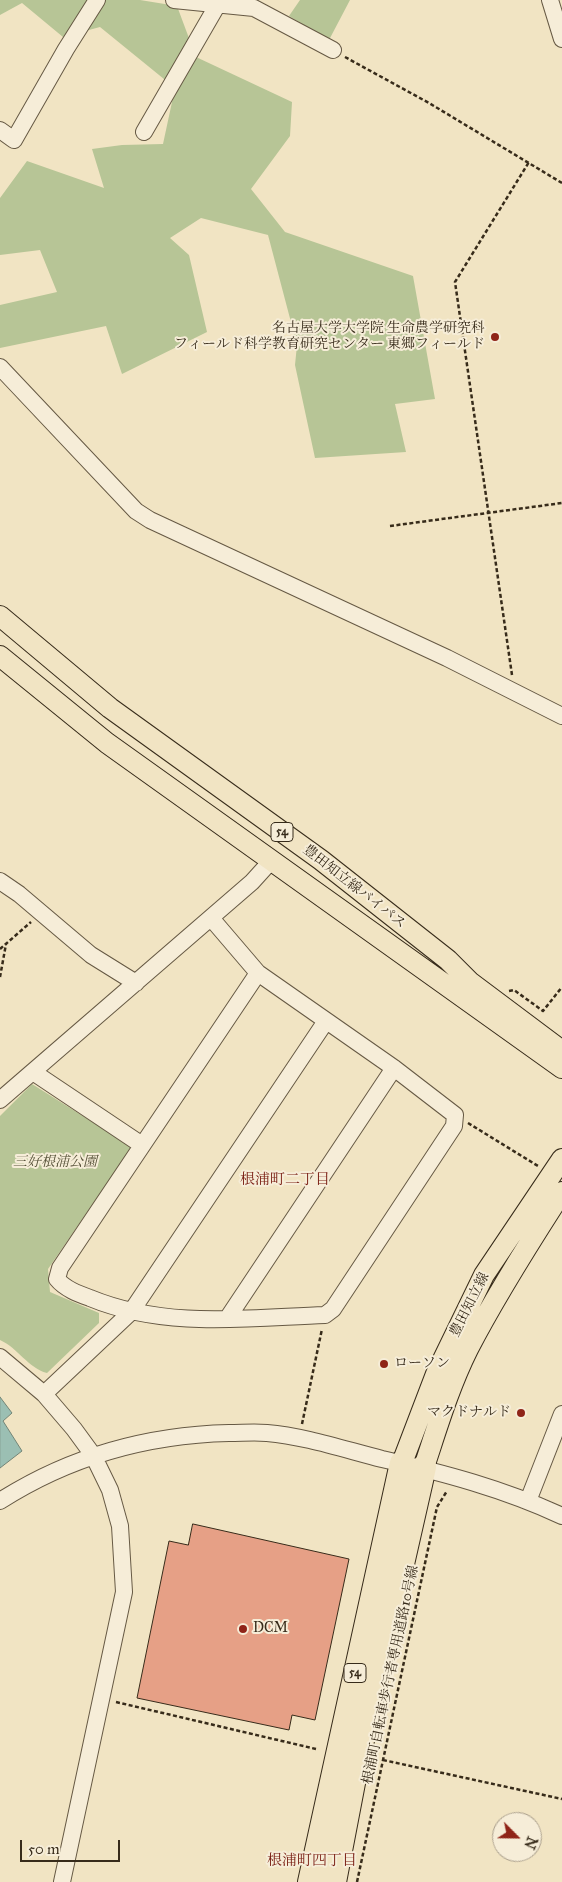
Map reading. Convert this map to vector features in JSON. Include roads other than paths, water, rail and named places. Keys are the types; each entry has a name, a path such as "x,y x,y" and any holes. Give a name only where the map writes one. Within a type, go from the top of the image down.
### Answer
{"highway":[{"name":"54","path":"310,1882 413,1465"},
{"name":"54","path":"334,1882 413,1465"}],"main road":[{"name":"豊田知立線バイパス","path":"0,616 110,708 321,860 448,960 470,982 562,1051"},
{"name":"豊田知立線バイパス","path":"0,656 107,743 562,1068"},
{"name":"豊田知立線","path":"413,1465 436,1374 484,1276 557,1167"},
{"name":"豊田知立線","path":"413,1465 450,1392 468,1350 515,1267 562,1192"}],"street":[{"path":"0,130 14,140 66,49 98,0"},
{"path":"174,0 254,8 333,50"},
{"path":"550,0 562,39"},
{"path":"144,132 218,4"},
{"path":"0,367 136,512 446,658 562,716"},
{"path":"0,1100 252,882 271,861"},
{"path":"0,881 91,954 136,983"},
{"path":"211,918 258,973 394,1068 455,1115 454,1126 333,1309 325,1316 227,1319 159,1318 111,1307 68,1288 57,1279 57,1274 258,973"},
{"path":"44,1394 131,1312 326,1021"},
{"path":"227,1319 394,1068"},
{"path":"33,1072 142,1145"},
{"path":"0,1357 44,1394 93,1455 113,1499 120,1526 124,1565 124,1592 103,1699 62,1882"},
{"path":"528,1501 560,1422"},
{"path":"0,1501 43,1476 71,1463 137,1443 198,1434 268,1433 454,1476 528,1501 562,1516"}],"water":[{"path":"0,1397 12,1413 3,1421 22,1451 0,1468"}],"place":[{"name":"名古屋大学大学院 生命農学研究科 フィールド科学教育研究センター 東郷フィールド","path":"495,337"},
{"name":"ローソン","path":"384,1364"},
{"name":"マクドナルド","path":"521,1413"},
{"name":"DCM","path":"243,1629"}],"district":[{"name":"根浦町二丁目","path":"285,1180"},
{"name":"根浦町四丁目","path":"312,1861"}],"park label":[{"name":"三好根浦公園","path":"55,1163"}]}
